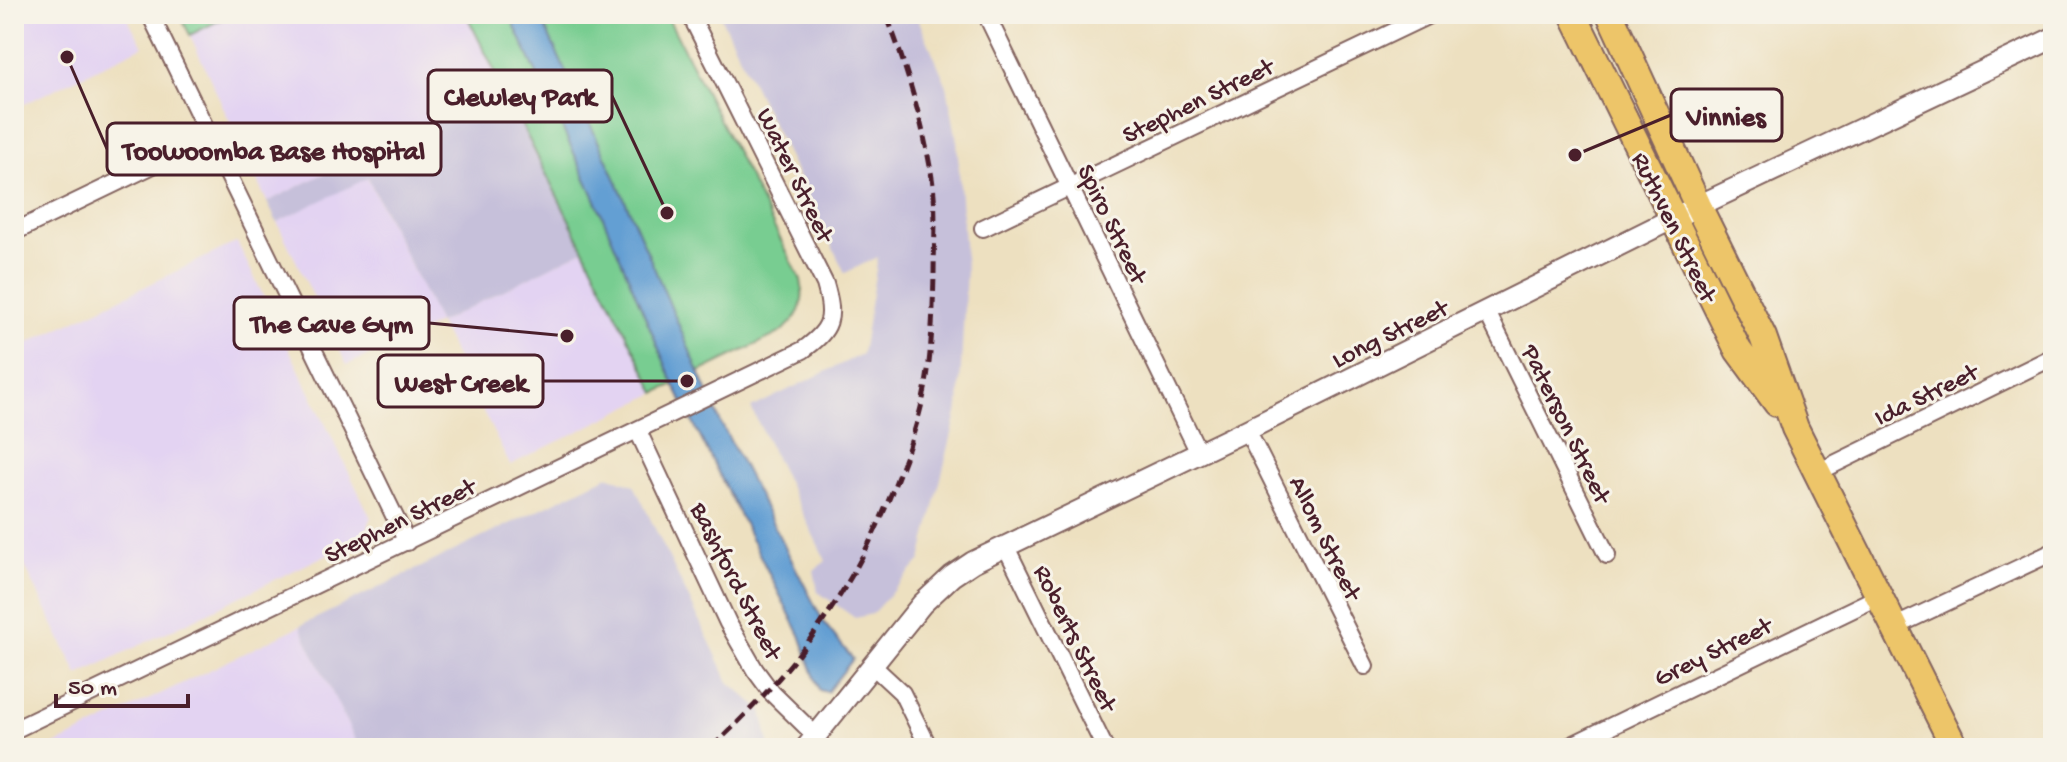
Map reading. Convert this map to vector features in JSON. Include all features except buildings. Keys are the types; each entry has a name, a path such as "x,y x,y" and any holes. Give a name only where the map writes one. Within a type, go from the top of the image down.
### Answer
{"highway":[{"name":"Ruthven Street","path":"1573,14 1738,350 1795,428"},
{"name":"Ruthven Street","path":"1610,14 1698,206 1763,337 1795,428 1955,748"}],"street":[{"path":"150,14 407,542"},
{"name":"Water Street","path":"690,14 825,284 830,303 830,322 819,339 803,350"},
{"name":"Spiro Street","path":"986,14 1199,453"},
{"name":"Stephen Street","path":"983,228 1431,14"},
{"name":"Long Street","path":"811,742 922,604 952,576 973,562 1698,206 2053,38"},
{"path":"14,232 209,138"},
{"name":"Paterson Street","path":"1487,312 1607,555"},
{"name":"Stephen Street","path":"14,730 803,350"},
{"name":"Ida Street","path":"1818,472 2053,357"},
{"name":"Allom Street","path":"1247,430 1365,666"},
{"name":"Bashford Street","path":"638,431 728,623 755,670 811,742"},
{"name":"Roberts Street","path":"1006,547 1105,748"},
{"path":"1894,627 2053,552"},
{"name":"Grey Street","path":"1566,748 1880,596"},
{"path":"874,667 902,693 929,748"}],"shaded area":[{"path":"14,14 125,14 143,46 14,109"},
{"path":"232,14 466,14 502,86 267,202 190,35"},
{"path":"719,14 916,14 947,86 957,141 966,271 959,405 921,560 872,614 855,618 818,592 814,570 826,561 751,408 862,354 878,257 845,273"},
{"path":"502,86 585,249 439,323 368,178 277,222 267,202"},
{"path":"367,177 439,323 347,365 277,222"},
{"path":"237,242 371,518 365,536 78,675 14,544 14,350"},
{"path":"585,249 656,393 510,465 439,323"},
{"path":"608,476 634,485 729,682 762,711 770,748 359,748 300,626"},
{"path":"300,626 359,748 49,748"}],"green space":[{"path":"179,14 232,14 190,35"},
{"path":"466,14 666,14 801,280 801,304 791,323 778,334 656,393"}],"water":[{"path":"509,14 539,14 618,184 721,423 824,623 853,659 827,692 819,690 800,635 675,387 594,196"}],"railway":[{"path":"711,748 772,686 823,622 845,587 883,512 908,450 921,406 932,329 934,190 919,115 886,14"}],"place":[{"name":"Toowoomba Base Hospital","path":"67,57"},
{"name":"Vinnies","path":"1575,155"},
{"name":"Clewley Park","path":"667,213"},
{"name":"The Cave Gym","path":"567,336"},
{"name":"West Creek","path":"687,381"}]}
